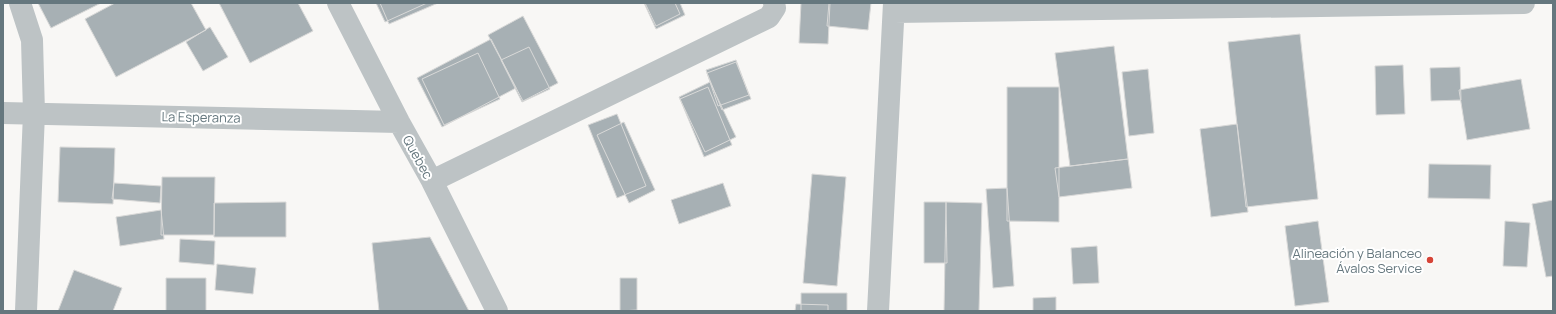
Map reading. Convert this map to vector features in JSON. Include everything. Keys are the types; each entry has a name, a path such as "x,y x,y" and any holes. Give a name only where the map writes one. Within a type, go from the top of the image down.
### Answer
{"street":[{"path":"20,3 32,40 34,113 26,311"},
{"name":"Quebec","path":"338,3 399,122 432,181 497,311"},
{"path":"878,311 894,8 1524,3"},
{"path":"432,181 772,10"},
{"name":"La Esperanza","path":"3,113 399,122"}],"building":[{"path":"38,3 101,3 51,28"},
{"path":"115,3 191,3 206,30 116,77 85,19"},
{"path":"219,3 298,3 313,31 250,63"},
{"path":"376,3 427,3 385,22"},
{"path":"380,3 438,3 389,24"},
{"path":"644,3 680,3 685,15 656,29"},
{"path":"645,3 675,3 680,14 656,26"},
{"path":"801,3 830,3 828,44 799,43"},
{"path":"829,3 871,3 868,30 827,26"},
{"path":"523,16 558,83 523,101 488,35"},
{"path":"210,27 228,57 203,71 186,42"},
{"path":"1300,34 1318,199 1246,207 1228,42"},
{"path":"491,39 516,88 442,127 417,78"},
{"path":"1114,46 1128,159 1070,166 1055,53"},
{"path":"529,47 550,89 522,102 501,60"},
{"path":"478,53 500,99 444,125 422,79"},
{"path":"736,60 749,95 718,106 706,70"},
{"path":"736,62 751,99 722,110 707,73"},
{"path":"1403,65 1405,114 1376,115 1375,66"},
{"path":"1460,67 1461,100 1431,101 1430,68"},
{"path":"1148,69 1154,133 1129,136 1122,72"},
{"path":"1521,79 1530,129 1467,140 1459,90"},
{"path":"710,82 736,137 705,152 679,97"},
{"path":"708,87 732,145 704,157 680,99"},
{"path":"1007,87 1059,87 1059,222 1007,221"},
{"path":"617,114 646,186 617,198 588,125"},
{"path":"624,122 655,190 629,203 597,135"},
{"path":"1237,124 1248,212 1211,217 1200,129"},
{"path":"60,147 115,148 113,204 58,202"},
{"path":"1128,159 1132,188 1059,197 1055,168"},
{"path":"1429,164 1491,165 1490,199 1428,198"},
{"path":"812,174 846,177 837,286 803,283"},
{"path":"162,177 215,177 214,235 161,235"},
{"path":"114,183 161,186 160,203 112,199"},
{"path":"723,183 731,206 679,224 671,200"},
{"path":"1007,188 1014,286 993,288 986,189"},
{"path":"1553,200 1553,276 1546,277 1532,204"},
{"path":"286,202 286,237 214,237 214,203"},
{"path":"924,202 946,202 947,263 924,263"},
{"path":"946,202 982,203 979,311 944,311"},
{"path":"161,210 164,239 120,246 116,217"},
{"path":"1318,221 1329,302 1295,306 1285,226"},
{"path":"1505,221 1530,223 1527,267 1503,266"},
{"path":"430,237 469,311 379,311 372,243"},
{"path":"180,239 215,241 214,265 179,262"},
{"path":"1097,246 1099,283 1073,284 1071,248"},
{"path":"217,264 256,268 253,294 215,290"},
{"path":"74,270 122,288 113,311 58,311"},
{"path":"166,278 206,278 206,311 166,311"},
{"path":"620,278 637,278 637,310 620,311"},
{"path":"801,293 847,293 847,311 801,311"},
{"path":"1056,297 1056,311 1033,311 1033,298"},
{"path":"796,304 828,305 828,311 795,311"}],"place":[{"name":"Alineación y Balanceo Ávalos Service","path":"1430,260"}]}
